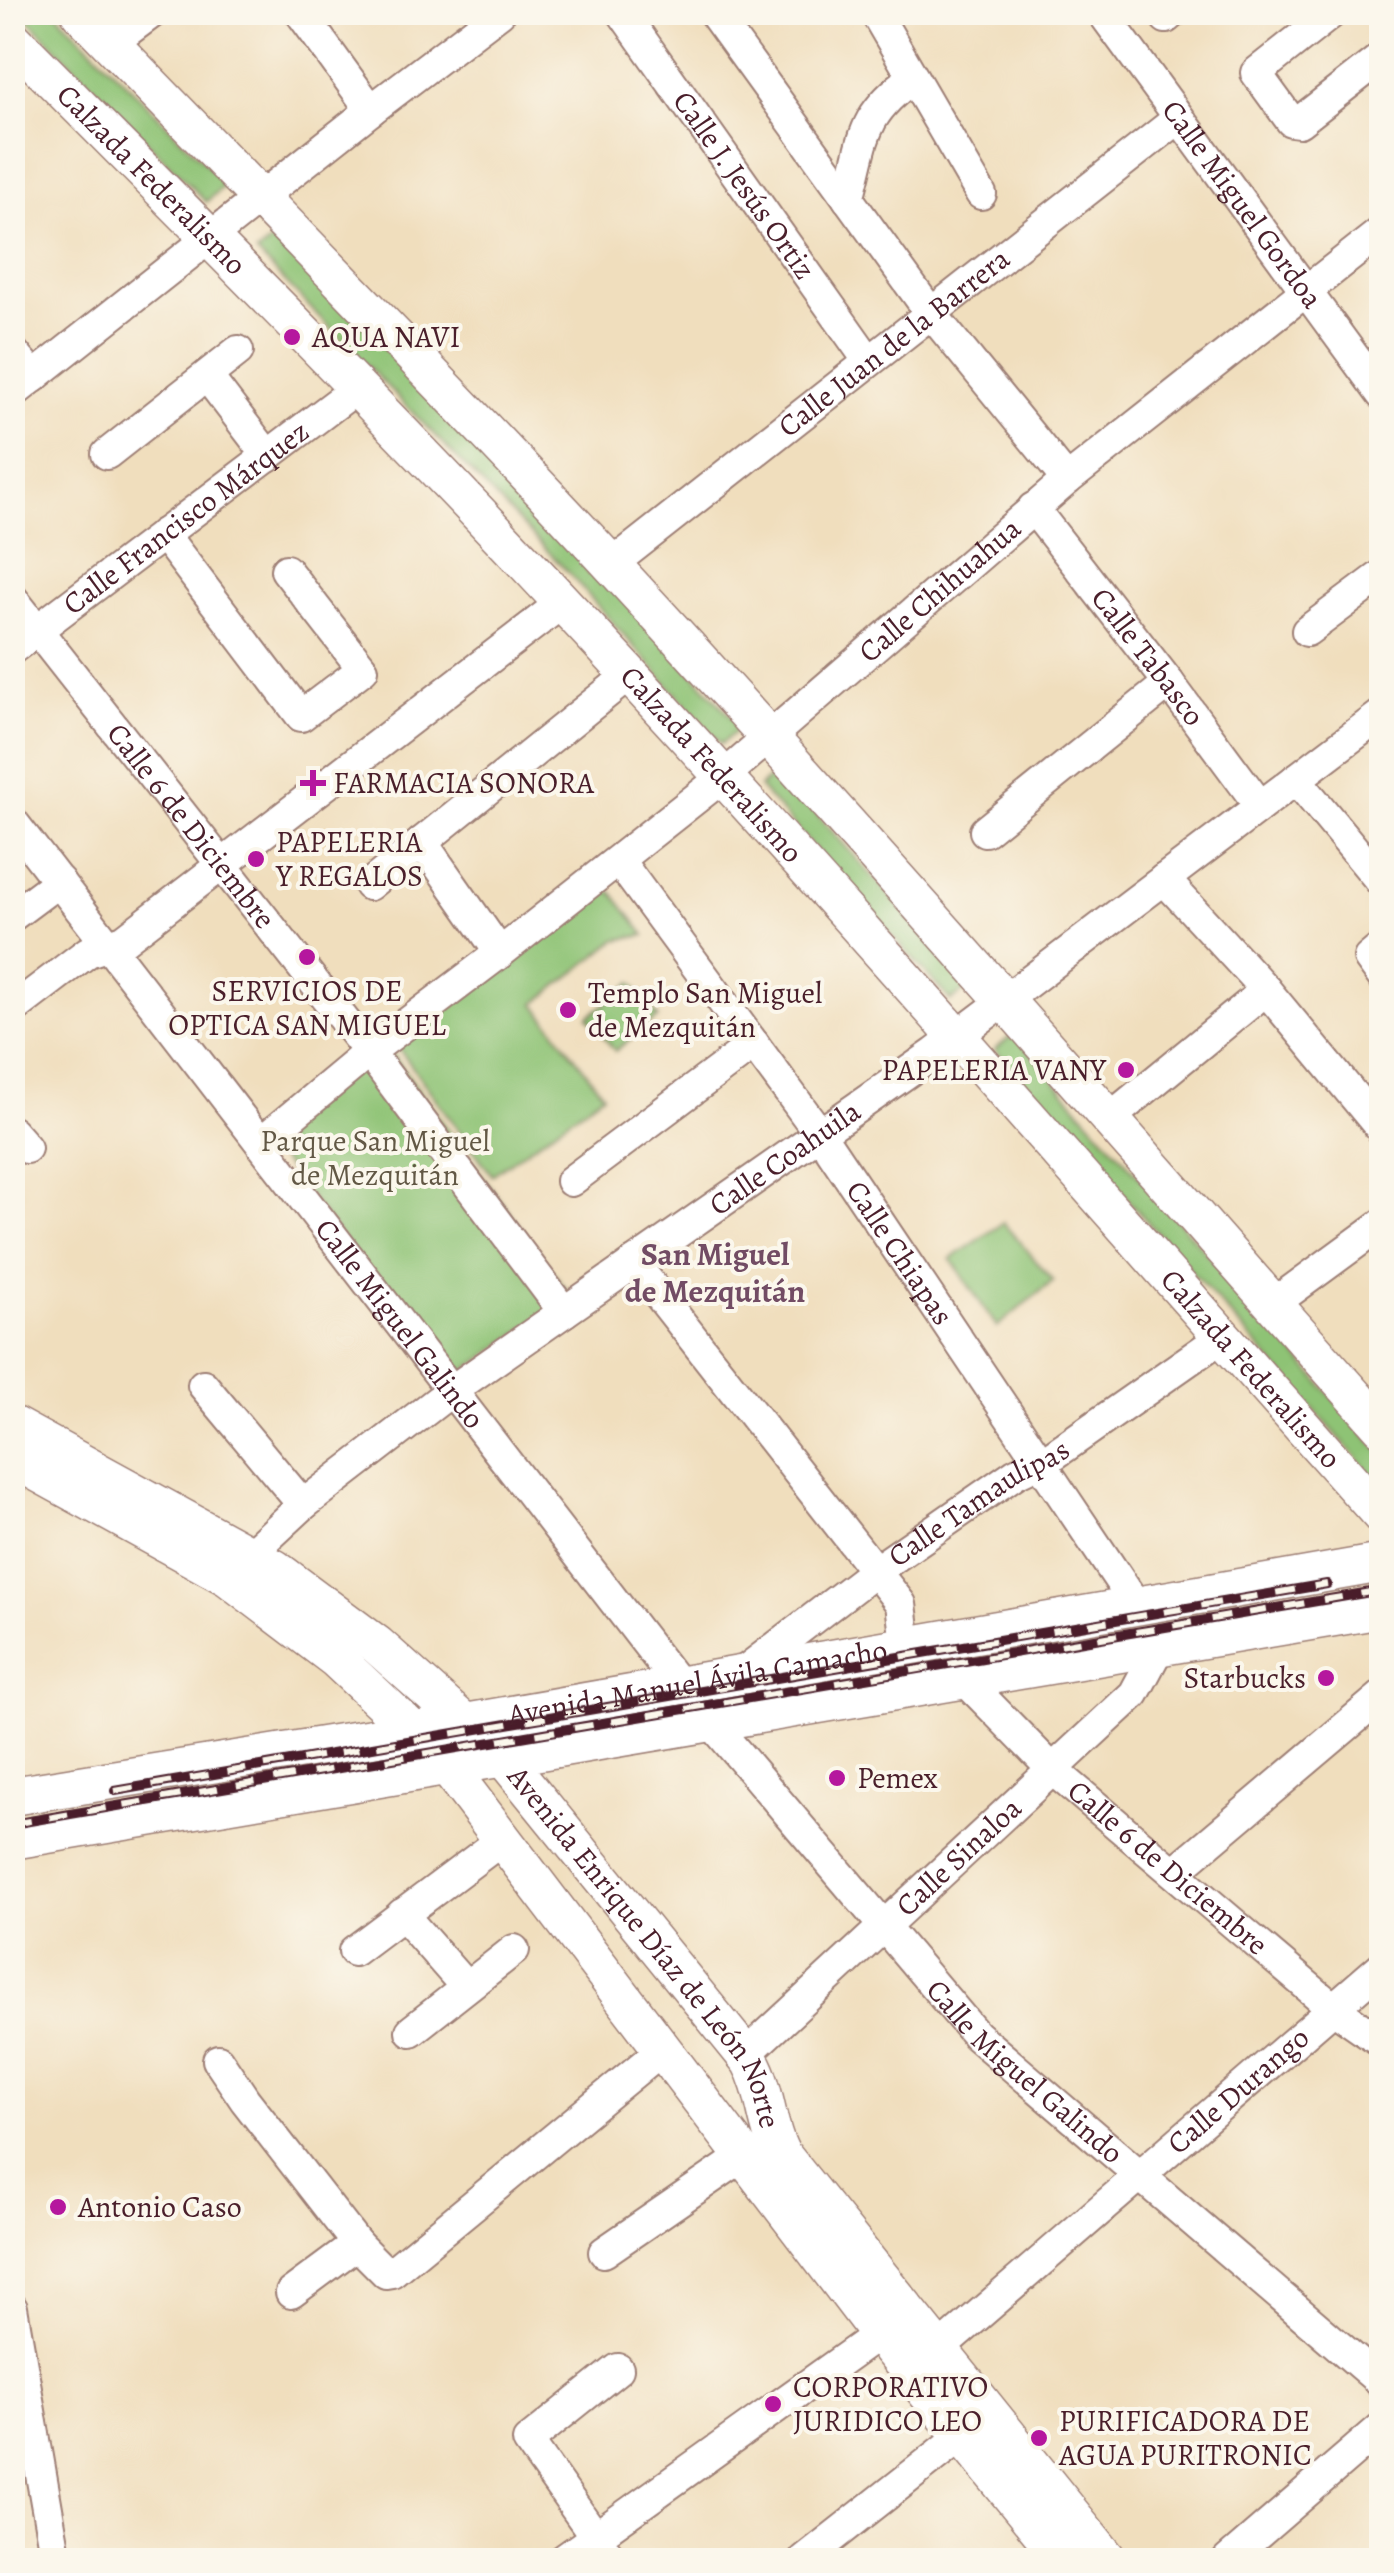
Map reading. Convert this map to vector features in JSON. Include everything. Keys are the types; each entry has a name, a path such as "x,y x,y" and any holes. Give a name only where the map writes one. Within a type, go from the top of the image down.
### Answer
{"main road":[{"name":"Calzada Federalismo","path":"80,12 611,565 1110,1118 1382,1427"},
{"name":"Calzada Federalismo","path":"12,39 357,388 630,675 1382,1516"},
{"name":"Avenida Enrique Díaz de León Norte","path":"12,1424 238,1565 446,1766 745,2155 976,2425 1064,2560"},
{"name":"Avenida Enrique Díaz de León Norte","path":"12,1458 238,1565 276,1570 377,1645 504,1758 746,2054 760,2079 774,2141 781,2154 893,2324"},
{"name":"Avenida Manuel Ávila Camacho","path":"12,1796 465,1723 1382,1563"},
{"name":"Avenida Manuel Ávila Camacho","path":"12,1840 1382,1609"},
{"path":"996,1630 1006,1671"},
{"name":"Avenida Enrique Díaz de León Norte","path":"976,2425 1108,2560"}],"street":[{"path":"110,44 153,12"},
{"path":"300,12 371,110"},
{"name":"Calle J. Jesús Ortiz","path":"622,12 868,360"},
{"path":"713,12 930,312 1067,480"},
{"path":"875,12 982,194"},
{"name":"Calle Miguel Gordoa","path":"1102,12 1382,395"},
{"path":"1333,12 1256,73 1294,124 1382,57"},
{"path":"12,352 23,386 371,110 480,18"},
{"path":"848,199 872,115 913,78"},
{"name":"Calle Juan de la Barrera","path":"611,565 1179,118"},
{"name":"Calle Chihuahua","path":"260,1142 369,1052 723,777 1033,508 1382,231"},
{"path":"107,454 238,351"},
{"path":"206,376 268,456"},
{"name":"Calle Francisco Márquez","path":"12,649 357,388"},
{"name":"Calle Tabasco","path":"1033,508 1260,806"},
{"path":"164,534 301,716 362,669 286,570"},
{"path":"1307,631 1382,575"},
{"name":"Calle 6 de Diciembre","path":"12,598 369,1052 564,1312"},
{"path":"12,1010 88,952 124,940 562,602"},
{"path":"369,884 630,675"},
{"path":"985,831 1169,682"},
{"name":"Calle Coahuila","path":"238,1565 303,1504 451,1392 955,1038 1382,714"},
{"path":"1296,779 1382,883"},
{"name":"Calle Miguel Galindo","path":"12,820 678,1684"},
{"path":"422,842 500,953"},
{"name":"Calle Chiapas","path":"619,861 820,1134 1136,1606"},
{"path":"1164,879 1266,990 1382,1130"},
{"path":"12,916 59,881"},
{"path":"1110,1118 1266,990"},
{"path":"571,1181 754,1044"},
{"path":"1273,1304 1382,1224"},
{"path":"634,1263 901,1604 906,1644"},
{"name":"Calle Tamaulipas","path":"742,1673 875,1571 1039,1460 1052,1456 1222,1337"},
{"path":"202,1385 303,1504"},
{"name":"Calle Sinaloa","path":"746,2054 1134,1694 1158,1648"},
{"name":"Calle 6 de Diciembre","path":"964,1679 1053,1770 1334,2008 1382,2042"},
{"path":"1174,1872 1382,1696"},
{"name":"Calle Miguel Galindo","path":"710,1721 976,2035 1382,2382"},
{"path":"354,1951 502,1839"},
{"path":"402,1914 466,1987"},
{"path":"411,2031 514,1950"},
{"name":"Calle Durango","path":"925,2361 1382,1966"},
{"path":"218,2060 357,2244 379,2269 392,2272 664,2048"},
{"path":"604,2252 745,2155"},
{"path":"291,2293 357,2244"},
{"path":"12,2308 22,2417 56,2560"},
{"path":"563,2560 604,2549 893,2324"},
{"path":"604,2549 528,2441 618,2369"},
{"path":"804,2560 976,2425"},
{"path":"1228,2560 1382,2427"}],"green space":[{"path":"22,13 57,13 226,184 206,202"},
{"path":"277,238 584,550 740,727 721,744 564,568 257,253"},
{"path":"778,771 971,986 951,1001 759,787"},
{"path":"599,889 612,892 645,935 616,940 535,1004 603,1094 492,1175 396,1045"},
{"path":"632,983 658,1017 615,1051 588,1017"},
{"path":"1014,1034 1381,1452 1381,1485 995,1050"},
{"name":"Parque San Miguel de Mezquitán","path":"385,1044 571,1296 452,1380 266,1141"},
{"path":"1003,1223 1053,1281 997,1327 951,1259"}],"railway":[{"path":"115,1791 1327,1584"},
{"path":"12,1824 1382,1590"}],"place":[{"name":"AQUA NAVI","path":"292,337"},
{"name":"FARMACIA SONORA","path":"313,783"},
{"name":"PAPELERIA Y REGALOS","path":"256,859"},
{"name":"SERVICIOS DE OPTICA SAN MIGUEL","path":"307,957"},
{"name":"Templo San Miguel de Mezquitán","path":"568,1010"},
{"name":"PAPELERIA VANY","path":"1126,1070"},
{"name":"Starbucks","path":"1326,1678"},
{"name":"Pemex","path":"837,1778"},
{"name":"Antonio Caso","path":"58,2207"},
{"name":"CORPORATIVO JURIDICO LEO","path":"773,2404"},
{"name":"PURIFICADORA DE AGUA PURITRONIC","path":"1039,2438"}],"district":[{"name":"San Miguel de Mezquitán","path":"715,1272"}]}
